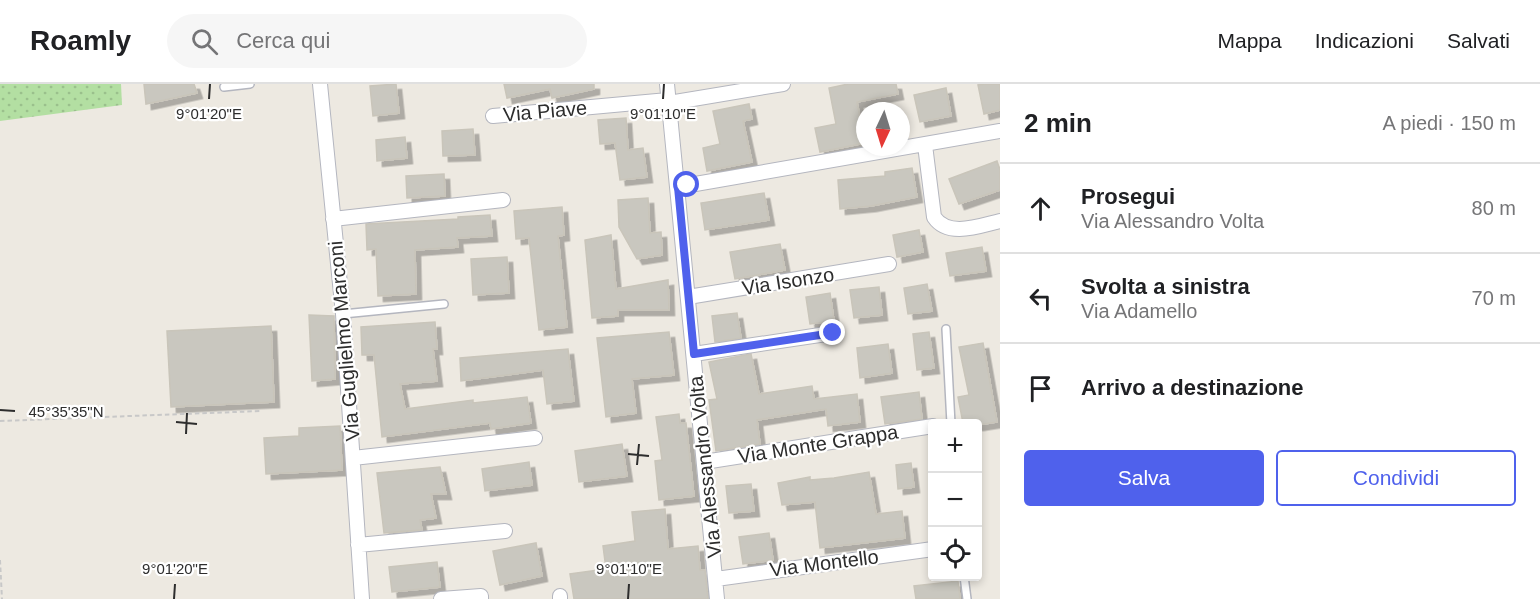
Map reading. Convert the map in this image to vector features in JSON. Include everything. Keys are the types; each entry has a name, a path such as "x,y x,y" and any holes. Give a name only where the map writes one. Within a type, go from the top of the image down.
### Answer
{"street":[{"name":"Via Guglielmo Marconi","path":"320,84 343,314 363,599"},
{"name":"Via Alessandro Volta","path":"667,84 717,599"},
{"name":"Via Piave","path":"493,116 669,101 783,84"},
{"path":"678,187 1000,131"},
{"path":"925,145 934,217 938,224 961,229 1000,222"},
{"path":"333,219 503,200"},
{"name":"Via Isonzo","path":"688,297 889,264"},
{"path":"694,354 833,333"},
{"name":"Via Monte Grappa","path":"704,462 928,427"},
{"path":"353,458 535,438"},
{"path":"358,545 505,531"},
{"name":"Via Montello","path":"716,579 928,550"},
{"path":"441,599 481,596 482,599"}],"lane":[{"path":"224,87 250,84"},
{"path":"343,314 444,304"},
{"path":"946,329 951,419"},
{"path":"965,581 967,599"}],"path":[{"path":"0,421 261,411"},
{"path":"0,561 2,599"}],"green space":[{"path":"0,84 121,84 122,105 0,121"}],"building":[{"path":"144,84 194,84 197,93 146,104"},
{"path":"396,84 399,113 373,116 370,86"},
{"path":"504,84 594,84 594,89 552,98 550,89 507,98"},
{"path":"848,84 896,84 898,94 856,102 856,145 820,152 815,128 836,124 829,88"},
{"path":"1000,84 1000,110 984,114 978,85"},
{"path":"946,88 951,116 920,122 914,95"},
{"path":"749,104 752,119 743,121 752,162 707,171 703,148 720,144 713,111"},
{"path":"626,118 628,150 643,148 647,177 620,180 615,143 600,144 598,120"},
{"path":"473,129 475,155 443,156 442,131"},
{"path":"405,137 407,158 377,161 376,140"},
{"path":"997,161 1000,170 1000,190 959,204 949,179"},
{"path":"912,168 917,197 871,206 840,209 838,180 885,176 885,172"},
{"path":"444,174 445,196 407,198 406,176"},
{"path":"764,193 769,220 705,230 701,203"},
{"path":"648,198 650,233 661,232 662,255 637,259 619,227 618,200"},
{"path":"562,207 564,235 558,236 567,327 539,330 529,238 516,239 514,211"},
{"path":"490,215 492,236 457,238 458,247 415,250 416,294 378,296 376,249 367,250 366,224"},
{"path":"919,230 923,252 897,257 893,235"},
{"path":"611,235 616,289 668,280 669,310 618,310 618,316 592,318 585,240"},
{"path":"780,244 785,270 735,279 730,252"},
{"path":"982,247 986,271 950,276 946,253"},
{"path":"507,257 509,293 473,295 471,259"},
{"path":"927,284 932,311 908,314 904,288"},
{"path":"879,287 882,315 854,318 850,290"},
{"path":"830,293 834,321 810,324 806,297"},
{"path":"737,313 741,338 715,342 712,316"},
{"path":"309,315 334,316 335,379 312,381"},
{"path":"435,322 437,349 433,349 437,381 400,384 405,409 473,400 473,403 527,397 531,423 491,429 490,423 382,437 374,355 362,355 361,327"},
{"path":"271,326 274,402 171,407 167,331"},
{"path":"669,332 674,375 632,379 636,413 606,417 597,338"},
{"path":"929,332 934,368 917,370 913,334"},
{"path":"983,343 997,422 982,424 982,419 962,419 958,397 969,395 959,347"},
{"path":"888,344 892,373 860,378 857,348"},
{"path":"568,349 574,401 547,404 543,370 461,381 460,358"},
{"path":"751,354 759,394 812,386 814,399 857,394 860,422 828,426 826,409 757,420 760,444 716,451 709,400 717,399 709,362"},
{"path":"919,392 922,419 885,424 881,397"},
{"path":"679,414 680,423 686,423 694,496 659,500 655,461 662,460 656,417"},
{"path":"340,426 342,470 266,474 264,438 299,436 299,428"},
{"path":"622,444 627,476 579,482 575,451"},
{"path":"529,462 532,485 485,491 482,469"},
{"path":"911,463 914,487 898,489 896,465"},
{"path":"440,467 446,494 431,494 436,518 420,520 422,530 384,533 377,473"},
{"path":"869,472 876,514 902,511 905,538 820,548 815,502 782,505 778,483 810,477 810,480 834,478"},
{"path":"751,484 754,511 729,513 726,486"},
{"path":"665,509 668,549 698,546 700,570 705,570 708,599 574,599 570,574 606,569 603,546 635,541 632,512"},
{"path":"769,533 773,560 743,564 739,537"},
{"path":"536,543 542,576 500,585 493,551"},
{"path":"437,562 440,587 392,592 389,567"},
{"path":"958,581 960,599 916,599 914,586"}],"route":[{"path":"687,185 678,187 694,354 833,333"}]}
